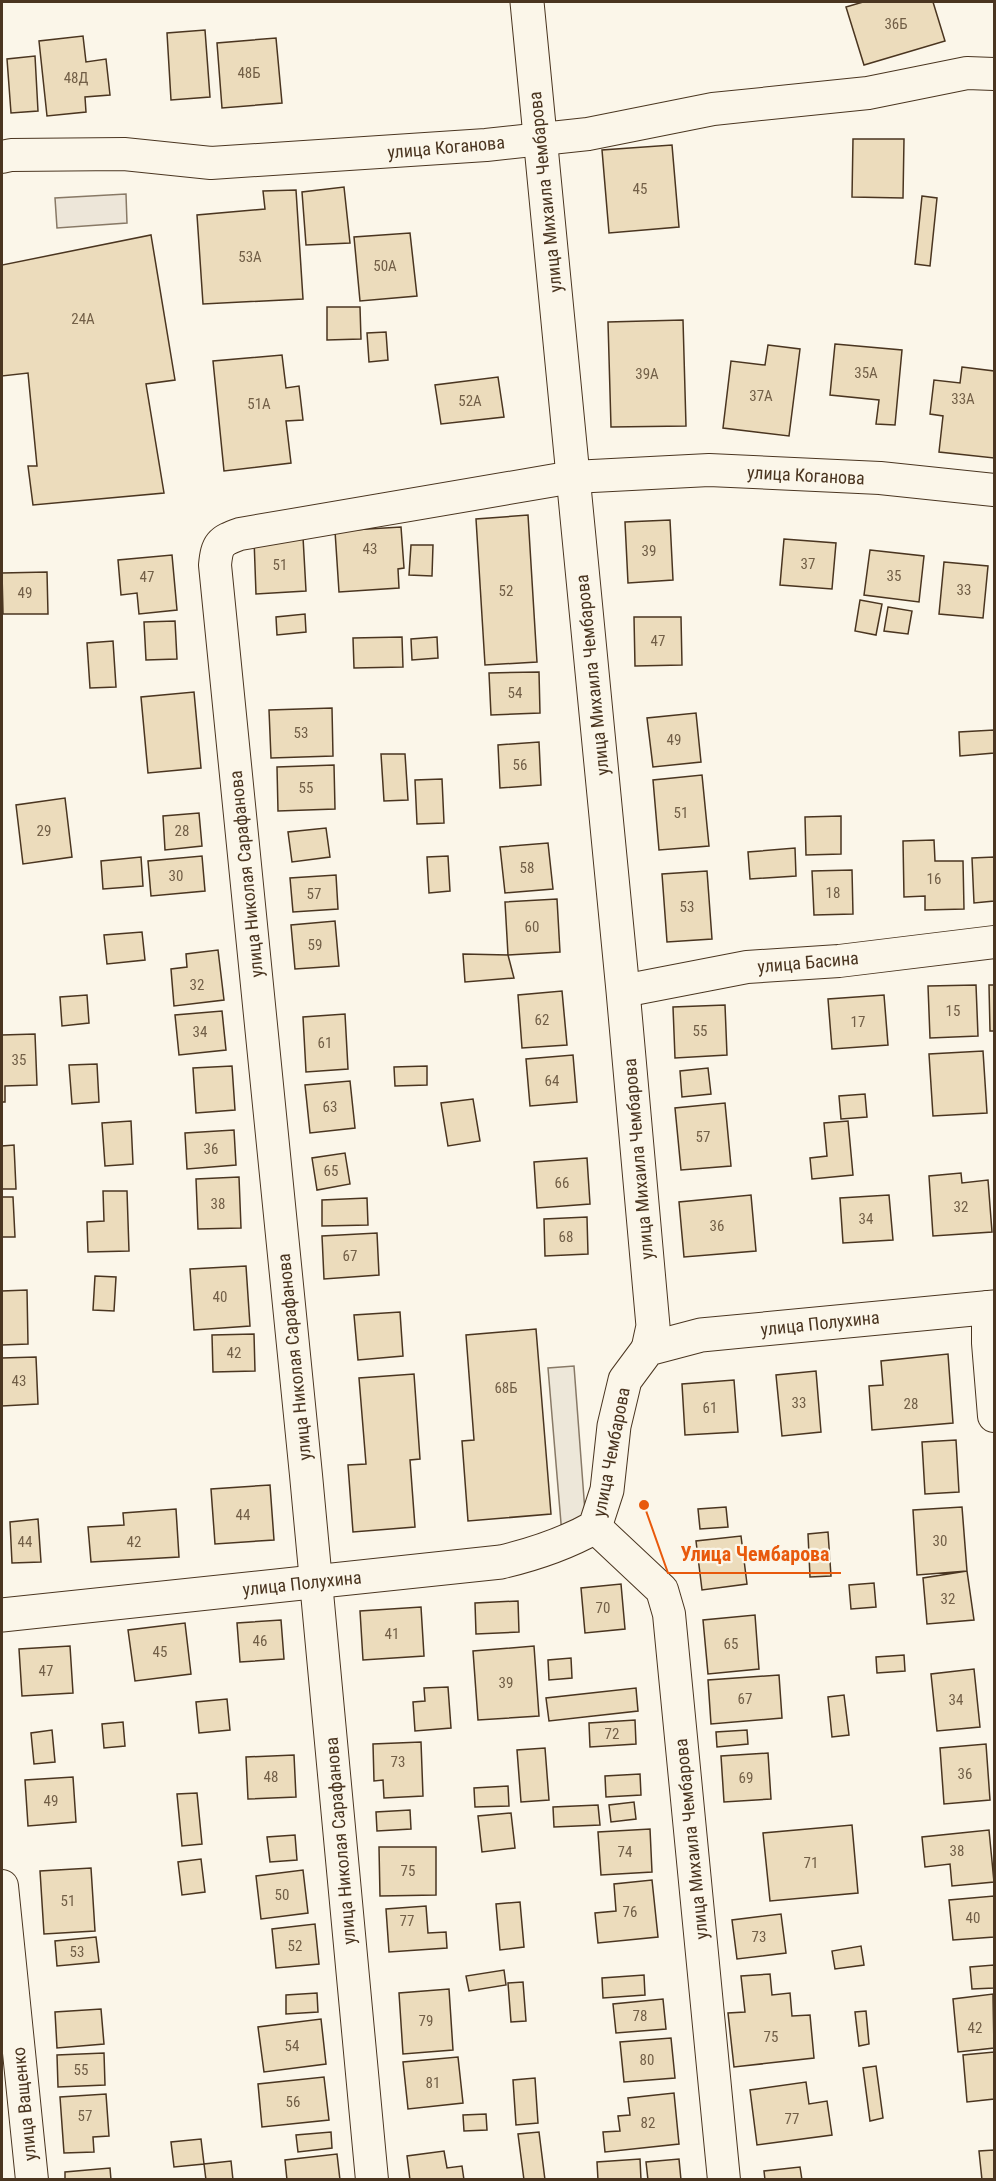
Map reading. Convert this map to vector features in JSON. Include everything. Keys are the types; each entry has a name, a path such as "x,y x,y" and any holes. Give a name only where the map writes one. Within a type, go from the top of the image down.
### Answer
{"street":[{"name":"улица Михаила Чембарова","path":"527,2 623,991 653,1326 648,1349"},
{"name":"улица Коганова","path":"2,157 124,154 211,163 349,155 588,134 713,109 868,93 967,74 994,74"},
{"name":"улица Коганова","path":"226,539 240,534 573,477 709,470 880,478 994,490"},
{"name":"улица Николая Сарафанова","path":"226,539 217,549 216,565 316,1581 372,2180"},
{"name":"улица Басина","path":"623,991 747,967 839,961 994,942"},
{"name":"улица Полухина","path":"648,1349 701,1335 991,1307"},
{"path":"991,1307 988,1343 994,1416"},
{"name":"улица Чембарова","path":"595,1527 606,1490 614,1426 625,1380 648,1349"},
{"name":"улица Михаила Чембарова","path":"595,1527 662,1590 669,1614 724,2180"},
{"name":"улица Полухина","path":"2,1615 501,1562 538,1554 572,1540 595,1527"},
{"name":"улица Ващенко","path":"2,1886 32,2180"}],"shaded area":[{"path":"126,194 127,223 57,228 55,198"},
{"path":"574,1366 586,1525 562,1535 548,1368"}],"building":[{"path":"863,2 933,2 945,41 864,65 846,7"},
{"path":"205,30 210,97 171,100 167,33"},
{"path":"83,36 86,62 106,59 110,95 85,97 86,112 47,116 39,41"},
{"path":"276,38 282,103 222,108 217,43"},
{"path":"35,56 38,111 11,113 7,59"},
{"path":"853,139 904,139 903,198 852,197"},
{"path":"672,145 679,227 609,233 602,150"},
{"path":"344,187 350,243 306,245 302,192"},
{"path":"296,190 303,299 203,304 197,215 265,209 263,191"},
{"path":"922,196 937,198 930,266 915,264"},
{"path":"410,233 417,296 360,301 354,237"},
{"path":"151,235 175,380 146,384 164,493 33,505 28,466 37,466 28,373 2,376 2,265"},
{"path":"327,307 360,307 361,339 327,340"},
{"path":"683,320 686,426 611,427 608,322"},
{"path":"386,332 388,360 369,362 367,333"},
{"path":"835,344 902,350 895,425 876,424 879,400 830,395"},
{"path":"768,345 800,349 789,436 723,428 731,361 765,365"},
{"path":"282,355 286,388 299,386 303,420 286,421 291,463 224,471 213,361"},
{"path":"962,367 994,371 994,458 939,452 943,416 930,414 934,380 960,383"},
{"path":"498,377 504,417 441,424 435,385"},
{"path":"528,515 537,662 485,665 476,519"},
{"path":"670,520 673,580 628,583 625,522"},
{"path":"401,527 404,568 398,569 399,588 339,592 335,531"},
{"path":"303,537 306,591 256,594 254,539"},
{"path":"784,539 836,543 832,589 780,585"},
{"path":"411,545 433,545 432,576 409,575"},
{"path":"870,550 924,556 919,602 864,595"},
{"path":"172,555 177,610 139,614 137,593 121,595 118,560"},
{"path":"944,562 988,566 983,618 939,614"},
{"path":"47,572 48,614 3,614 2,573"},
{"path":"860,600 882,604 876,635 855,631"},
{"path":"888,607 912,611 908,634 884,631"},
{"path":"305,614 306,632 277,635 276,617"},
{"path":"634,617 681,617 682,665 635,666"},
{"path":"175,621 177,659 146,660 144,622"},
{"path":"402,637 403,667 354,668 353,638"},
{"path":"437,637 438,658 412,660 411,639"},
{"path":"113,641 116,687 90,688 87,643"},
{"path":"539,672 540,713 491,715 489,673"},
{"path":"194,692 201,768 148,773 141,697"},
{"path":"332,708 333,756 271,758 269,710"},
{"path":"696,713 701,762 653,767 647,718"},
{"path":"994,730 994,753 960,756 959,732"},
{"path":"539,742 541,785 500,788 498,745"},
{"path":"381,754 405,754 408,800 384,801"},
{"path":"334,765 335,809 278,811 277,767"},
{"path":"702,775 709,846 659,850 653,780"},
{"path":"442,779 444,823 417,824 415,780"},
{"path":"65,798 72,857 23,864 16,805"},
{"path":"199,813 202,846 165,850 163,816"},
{"path":"841,816 841,854 806,855 805,817"},
{"path":"326,828 330,857 292,862 288,832"},
{"path":"934,840 935,861 963,861 964,909 925,910 925,896 904,897 903,841"},
{"path":"548,843 553,889 505,893 500,847"},
{"path":"795,848 796,876 750,879 748,852"},
{"path":"202,856 205,891 151,896 148,861"},
{"path":"448,856 450,891 429,893 427,857"},
{"path":"141,857 143,886 103,889 101,861"},
{"path":"994,857 994,901 974,903 972,858"},
{"path":"852,870 853,914 814,915 812,871"},
{"path":"707,871 712,939 667,942 662,874"},
{"path":"336,875 338,909 293,912 290,878"},
{"path":"557,899 560,952 508,955 505,902"},
{"path":"335,921 339,966 295,969 291,925"},
{"path":"142,932 145,960 107,964 104,935"},
{"path":"218,950 224,1000 174,1006 171,969 187,967 186,954"},
{"path":"463,954 508,955 514,978 465,982"},
{"path":"976,985 978,1036 930,1038 928,986"},
{"path":"989,985 994,985 994,1031 990,1031"},
{"path":"562,991 567,1045 522,1048 518,995"},
{"path":"87,995 89,1023 62,1026 60,997"},
{"path":"884,995 888,1045 832,1049 828,999"},
{"path":"725,1005 727,1055 675,1058 673,1007"},
{"path":"222,1011 226,1050 179,1055 175,1015"},
{"path":"345,1014 348,1069 306,1072 303,1017"},
{"path":"35,1034 37,1085 5,1086 5,1102 2,1102 2,1035"},
{"path":"983,1051 987,1113 933,1116 929,1054"},
{"path":"573,1055 577,1102 530,1106 526,1059"},
{"path":"97,1064 99,1102 72,1104 69,1065"},
{"path":"232,1066 235,1110 196,1113 193,1068"},
{"path":"427,1066 427,1085 395,1086 394,1067"},
{"path":"708,1068 711,1094 682,1097 680,1071"},
{"path":"350,1081 355,1128 310,1133 305,1085"},
{"path":"865,1094 867,1117 841,1119 839,1096"},
{"path":"473,1099 480,1141 448,1146 441,1103"},
{"path":"725,1103 731,1166 681,1170 675,1108"},
{"path":"131,1121 133,1164 105,1166 102,1123"},
{"path":"848,1121 853,1175 812,1179 810,1158 827,1156 824,1123"},
{"path":"234,1130 236,1165 187,1169 185,1133"},
{"path":"14,1145 16,1189 2,1189 2,1146"},
{"path":"345,1153 350,1184 317,1190 312,1158"},
{"path":"587,1158 590,1204 537,1208 534,1162"},
{"path":"961,1173 962,1183 988,1180 992,1232 933,1236 929,1176"},
{"path":"239,1177 241,1228 198,1229 196,1179"},
{"path":"103,1191 127,1191 129,1251 88,1252 87,1222 104,1221"},
{"path":"751,1195 756,1251 684,1257 679,1202"},
{"path":"889,1195 893,1240 843,1243 840,1198"},
{"path":"2,1197 13,1197 15,1237 2,1237"},
{"path":"367,1198 368,1225 322,1226 322,1200"},
{"path":"587,1217 588,1254 545,1256 544,1219"},
{"path":"377,1233 379,1275 324,1279 322,1236"},
{"path":"246,1266 250,1326 194,1330 190,1269"},
{"path":"95,1276 116,1277 114,1311 93,1310"},
{"path":"27,1290 28,1344 2,1345 2,1291"},
{"path":"400,1312 403,1356 358,1360 354,1315"},
{"path":"536,1329 551,1514 468,1521 462,1441 474,1440 466,1335"},
{"path":"254,1334 255,1371 213,1372 212,1335"},
{"path":"948,1354 953,1423 872,1430 869,1386 883,1385 881,1361"},
{"path":"36,1357 38,1404 2,1406 2,1358"},
{"path":"816,1371 821,1432 782,1436 776,1375"},
{"path":"414,1374 420,1459 410,1460 415,1527 353,1532 348,1465 366,1464 359,1378"},
{"path":"734,1380 738,1432 685,1435 682,1384"},
{"path":"956,1440 959,1492 925,1494 922,1442"},
{"path":"270,1485 274,1540 215,1544 211,1489"},
{"path":"726,1507 728,1527 700,1529 698,1509"},
{"path":"962,1507 967,1571 917,1575 913,1510"},
{"path":"176,1509 179,1557 91,1562 88,1527 124,1525 123,1513"},
{"path":"38,1519 41,1562 12,1563 10,1522"},
{"path":"828,1532 831,1576 810,1577 808,1534"},
{"path":"741,1536 747,1584 702,1590 696,1541"},
{"path":"967,1571 974,1620 927,1624 923,1578"},
{"path":"874,1583 876,1607 851,1609 849,1585"},
{"path":"621,1584 625,1629 585,1633 581,1588"},
{"path":"518,1601 519,1632 476,1634 475,1603"},
{"path":"421,1607 424,1656 363,1660 360,1611"},
{"path":"755,1615 759,1669 708,1674 703,1620"},
{"path":"281,1620 284,1659 240,1662 237,1623"},
{"path":"185,1623 191,1674 135,1681 128,1630"},
{"path":"70,1646 73,1693 22,1696 19,1649"},
{"path":"534,1646 539,1716 478,1720 473,1651"},
{"path":"904,1655 905,1671 877,1673 876,1657"},
{"path":"571,1658 572,1678 549,1680 548,1660"},
{"path":"974,1669 980,1727 937,1731 931,1674"},
{"path":"779,1675 782,1718 711,1724 708,1680"},
{"path":"448,1687 451,1728 415,1731 413,1702 425,1701 424,1688"},
{"path":"636,1688 638,1711 549,1721 546,1698"},
{"path":"844,1695 849,1735 832,1737 828,1697"},
{"path":"227,1699 230,1730 199,1733 196,1702"},
{"path":"635,1720 636,1744 590,1747 589,1723"},
{"path":"123,1722 125,1746 104,1748 102,1724"},
{"path":"52,1730 55,1762 34,1764 31,1733"},
{"path":"747,1730 748,1744 717,1747 716,1732"},
{"path":"421,1742 423,1796 384,1798 383,1780 374,1781 373,1744"},
{"path":"986,1744 990,1800 944,1804 940,1748"},
{"path":"545,1748 549,1800 521,1802 517,1750"},
{"path":"768,1753 771,1799 724,1802 721,1756"},
{"path":"294,1755 296,1797 248,1799 246,1757"},
{"path":"640,1774 641,1795 606,1797 605,1776"},
{"path":"73,1777 76,1822 28,1826 25,1780"},
{"path":"508,1786 509,1806 475,1807 474,1788"},
{"path":"197,1793 202,1844 182,1846 177,1794"},
{"path":"634,1802 636,1819 611,1822 609,1805"},
{"path":"598,1805 600,1825 554,1827 553,1807"},
{"path":"410,1810 411,1829 377,1831 376,1812"},
{"path":"511,1813 515,1848 482,1852 478,1816"},
{"path":"852,1825 858,1893 770,1901 763,1833"},
{"path":"650,1829 652,1872 601,1875 598,1832"},
{"path":"989,1830 994,1882 952,1886 950,1864 925,1867 922,1837"},
{"path":"295,1835 297,1860 270,1862 267,1837"},
{"path":"379,1847 436,1847 436,1895 380,1896"},
{"path":"201,1859 205,1892 182,1895 178,1862"},
{"path":"91,1868 95,1931 44,1934 40,1871"},
{"path":"303,1870 308,1913 261,1919 256,1876"},
{"path":"652,1880 658,1937 598,1943 595,1913 616,1911 614,1884"},
{"path":"994,1896 994,1937 953,1940 949,1900"},
{"path":"520,1902 524,1947 500,1950 496,1904"},
{"path":"426,1906 428,1933 446,1932 447,1948 389,1952 386,1909"},
{"path":"781,1914 786,1953 737,1959 732,1920"},
{"path":"315,1924 319,1964 276,1968 272,1929"},
{"path":"96,1937 99,1962 57,1966 55,1941"},
{"path":"861,1946 864,1965 835,1969 832,1951"},
{"path":"994,1965 994,1988 972,1989 970,1967"},
{"path":"504,1970 506,1985 469,1991 466,1976"},
{"path":"770,1974 772,1995 790,1993 792,2016 810,2015 814,2058 734,2067 728,2013 745,2012 741,1976"},
{"path":"644,1975 645,1995 603,1998 602,1978"},
{"path":"523,1982 526,2021 511,2022 508,1983"},
{"path":"449,1989 453,2050 403,2054 399,1993"},
{"path":"317,1993 318,2012 286,2014 286,1995"},
{"path":"993,1994 994,2048 958,2052 953,1999"},
{"path":"663,1999 666,2029 616,2033 613,2004"},
{"path":"101,2009 104,2044 57,2048 55,2012"},
{"path":"866,2011 869,2044 859,2046 855,2012"},
{"path":"321,2019 326,2064 264,2072 258,2027"},
{"path":"671,2038 675,2078 624,2082 620,2042"},
{"path":"994,2052 994,2099 967,2102 963,2055"},
{"path":"104,2053 105,2085 58,2087 57,2055"},
{"path":"458,2057 463,2103 408,2109 403,2062"},
{"path":"876,2066 883,2118 870,2121 863,2068"},
{"path":"324,2077 329,2120 262,2127 258,2084"},
{"path":"535,2078 538,2123 516,2125 513,2080"},
{"path":"806,2082 809,2104 827,2101 832,2135 757,2145 750,2090"},
{"path":"674,2093 679,2144 605,2152 603,2132 620,2131 618,2116 630,2115 628,2098"},
{"path":"106,2094 109,2136 93,2137 94,2152 64,2153 60,2097"},
{"path":"486,2114 487,2130 464,2131 463,2115"},
{"path":"331,2132 332,2148 298,2152 296,2135"},
{"path":"539,2132 545,2180 524,2180 518,2134"},
{"path":"201,2139 204,2164 174,2167 171,2142"},
{"path":"994,2150 994,2180 982,2180 979,2151"},
{"path":"444,2151 447,2168 462,2166 464,2180 410,2180 407,2156"},
{"path":"337,2154 340,2180 287,2180 285,2160"},
{"path":"640,2159 641,2180 598,2180 597,2162"},
{"path":"679,2159 681,2180 648,2180 646,2162"},
{"path":"231,2161 233,2180 206,2180 204,2164"},
{"path":"800,2167 802,2180 765,2180 764,2171"},
{"path":"110,2168 111,2180 65,2180 65,2172"}],"place":[{"name":"Улица Чембарова","path":"644,1505"}]}
